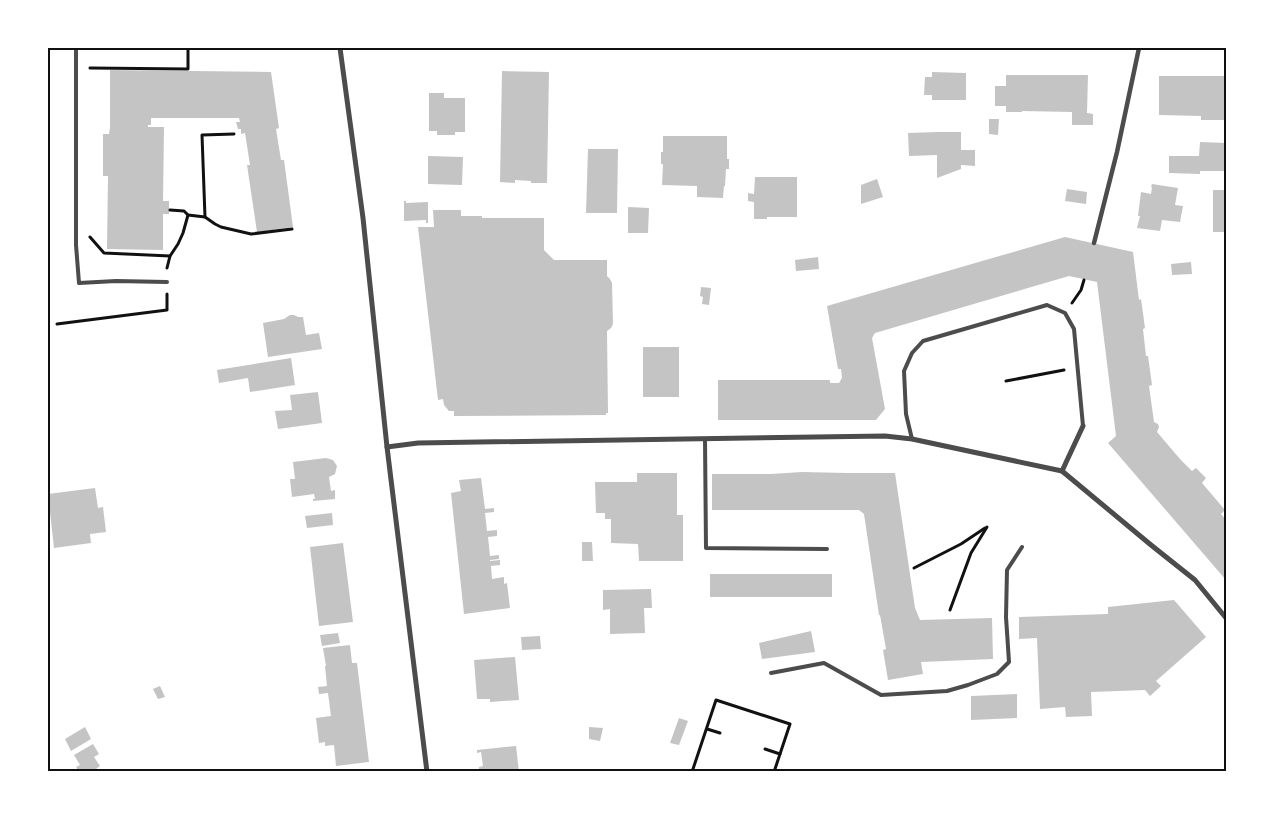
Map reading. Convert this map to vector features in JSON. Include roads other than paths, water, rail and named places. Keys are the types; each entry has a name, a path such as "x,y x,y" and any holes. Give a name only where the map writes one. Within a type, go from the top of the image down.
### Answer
{"street":[{"path":"340,48 363,218 387,447 427,772"},
{"path":"1094,243 1118,152 1140,48"},
{"path":"1062,471 1083,426"},
{"path":"387,447 418,443 885,436 912,438 1062,471 1195,580 1226,618"}],"lane":[{"path":"76,48 76,245 79,283 116,281 167,282"},
{"path":"912,438 906,414 904,371 912,353 923,342 1047,306 1065,312 1074,328 1083,426"},
{"path":"705,439 706,548 827,548"},
{"path":"771,673 824,663 881,695 947,691 997,674 1009,662 1006,617 1007,570 1022,547"}]}
